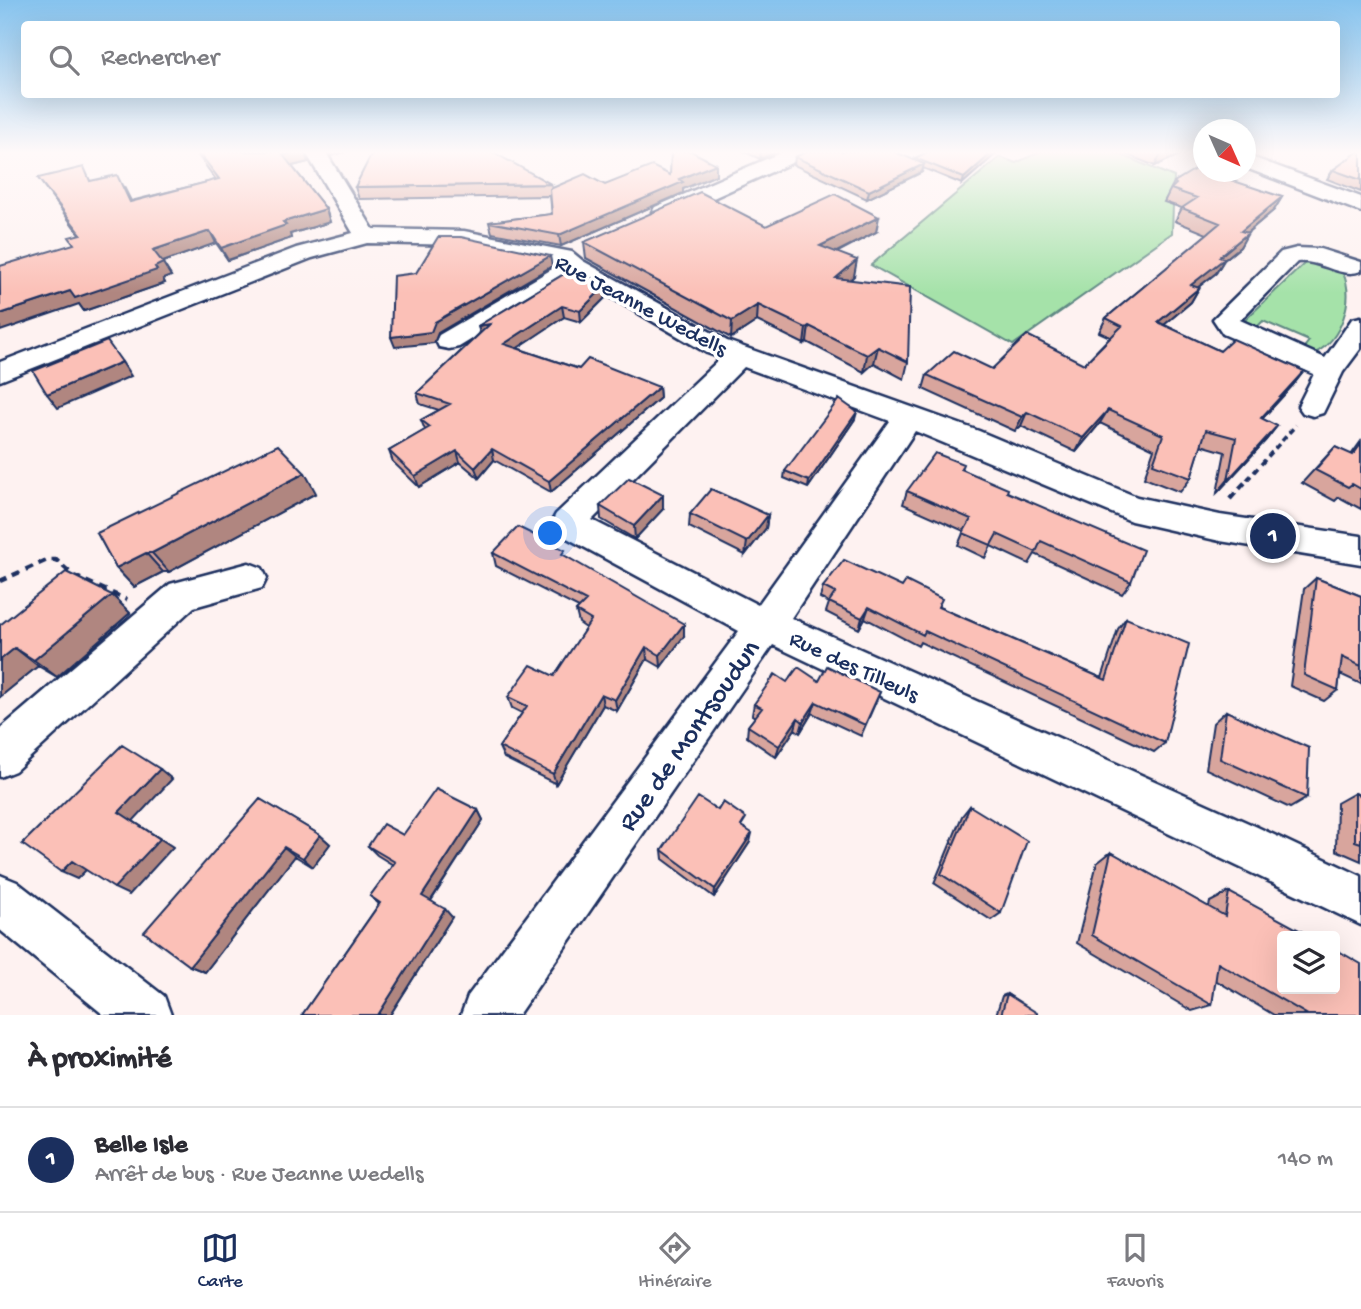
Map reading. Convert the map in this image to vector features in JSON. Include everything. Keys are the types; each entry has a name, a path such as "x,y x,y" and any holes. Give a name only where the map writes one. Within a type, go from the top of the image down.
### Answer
{"street":[{"path":"343,198 366,236"},
{"path":"638,223 694,198"},
{"path":"1344,198 1361,205"},
{"name":"Rue Jeanne Wedells","path":"0,372 304,253 366,236 389,234 464,238 576,256 710,343 968,439 1131,508 1220,528 1361,550"},
{"path":"1330,370 1232,328 1226,318 1289,257 1298,253 1307,253 1358,270"},
{"path":"449,341 576,256"},
{"path":"1313,406 1330,370 1361,325"},
{"name":"Rue des Tilleuls","path":"739,356 568,523 737,613 1239,842 1361,901"},
{"name":"Rue de Montsoudun","path":"487,1015 765,625 908,418"},
{"path":"0,756 183,595 249,578"},
{"path":"0,898 145,1015"}],"path":[{"path":"1220,528 1222,509 1313,406"},
{"path":"0,581 47,560 56,560 74,576 159,616"}],"green space":[{"path":"951,198 1173,198 1172,233 1013,345 871,265"},
{"path":"1307,261 1343,273 1347,295 1346,307 1338,329 1332,339 1315,353 1302,350 1309,341 1263,321 1255,329 1247,325 1245,320"}],"building":[{"path":"54,198 128,198 130,202 144,198 318,198 326,209 283,222 286,225 221,248 210,231 153,250 163,263 155,267 157,270 75,298 70,291 0,314 0,266 74,244 69,237 81,234"},
{"path":"551,198 645,198 559,235 489,222 552,214"},
{"path":"685,198 712,198 766,226 826,198 843,198 879,217 820,246 857,260 836,278 910,287 908,362 878,347 867,355 809,326 806,328 758,305 732,321 584,242"},
{"path":"1196,198 1280,198 1241,231 1248,233 1219,257 1224,259 1191,285 1199,288 1158,322 1220,351 1233,339 1304,371 1261,418 1277,426 1228,480 1236,438 1206,430 1191,478 1153,464 1163,435 1108,410 1083,438 1027,412 1022,417 927,375 954,351 992,369 1027,335 1084,364 1122,326 1106,318 1220,223 1182,208"},
{"path":"438,237 461,237 550,256 435,322 431,332 391,337 393,276 416,273"},
{"path":"574,268 605,286 580,311 562,306 504,344 579,369 588,359 659,387 549,481 492,449 475,468 457,451 415,476 389,451 430,427 421,420 450,404 417,393 490,324 478,326"},
{"path":"107,341 122,362 47,394 33,371"},
{"path":"839,399 857,412 809,481 785,471"},
{"path":"1361,444 1361,489 1352,484 1348,487 1315,470 1335,447 1353,455"},
{"path":"278,445 305,473 152,553 146,553 116,568 97,533"},
{"path":"935,453 963,464 961,469 1008,489 1007,492 1143,550 1131,582 1041,541 1036,552 997,534 991,545 963,533 971,519 907,491"},
{"path":"629,478 663,495 634,526 600,506"},
{"path":"711,489 768,515 747,542 690,514"},
{"path":"518,527 565,550 562,554 684,624 660,655 646,647 615,700 601,694 553,774 499,747 527,706 508,697 531,665 554,676 591,620 576,611 586,601 493,553"},
{"path":"844,560 902,587 906,581 942,599 938,607 1106,680 1126,618 1189,644 1165,743 925,631 923,635 869,607 862,618 829,602 835,593 823,587"},
{"path":"66,572 112,595 34,660 15,648 0,660 0,625"},
{"path":"1316,578 1361,596 1361,666 1342,657 1338,690 1304,675"},
{"path":"827,666 880,692 865,725 816,702 803,722 798,718 779,746 748,726 762,708 754,704 775,674 787,682 798,667 819,681"},
{"path":"1226,711 1309,748 1307,798 1220,759"},
{"path":"122,745 160,769 119,812 160,839 114,888 72,861 61,872 22,844"},
{"path":"436,789 478,810 422,896 445,909 378,1015 302,1015 380,903 370,896 395,862 368,846 383,824 403,835"},
{"path":"1355,793 1361,796 1361,843 1355,841"},
{"path":"698,797 718,810 723,802 746,818 741,826 752,833 715,889 662,850"},
{"path":"260,799 320,835 303,858 284,847 190,966 144,932"},
{"path":"970,806 1027,841 1001,913 941,874"},
{"path":"1111,852 1225,916 1229,892 1301,931 1277,931 1277,994 1340,994 1340,952 1361,964 1361,1015 1308,1015 1218,963 1212,1005 1092,935"},
{"path":"1007,994 1037,1013 1037,1015 1001,1015"}],"place":[{"name":"Belle Isle","path":"1273,536"}]}
